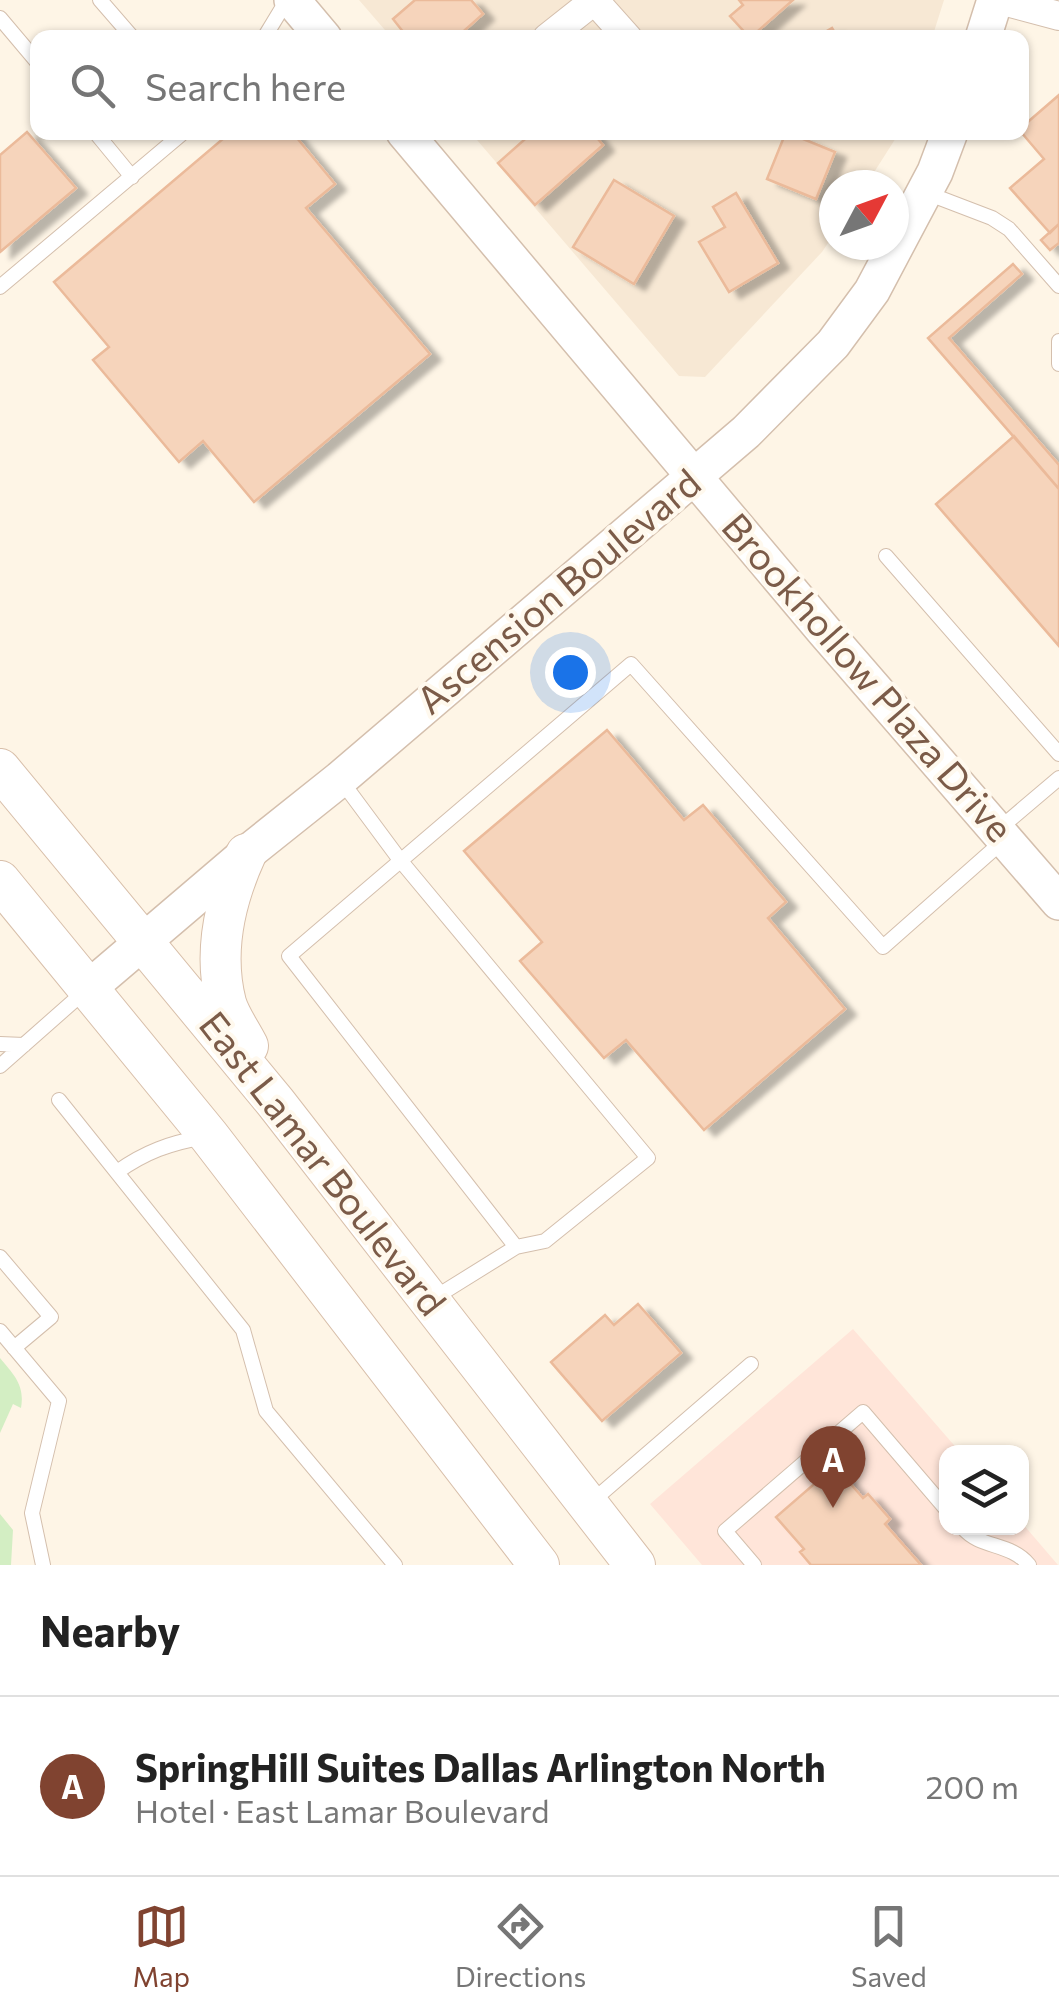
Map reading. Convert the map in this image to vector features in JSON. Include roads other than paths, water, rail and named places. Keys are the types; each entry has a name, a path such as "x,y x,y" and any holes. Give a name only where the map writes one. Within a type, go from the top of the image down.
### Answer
{"main road":[{"name":"East Lamar Boulevard","path":"0,769 276,1103 635,1565"},
{"path":"246,854 228,895 220,954 224,988 226,1004 276,1103"},
{"name":"East Lamar Boulevard","path":"0,881 210,1136 539,1565"}],"street":[{"path":"289,0 317,30"},
{"path":"557,30 594,0 621,30"},
{"path":"987,30 997,0 1059,16"},
{"name":"Brookhollow Plaza Drive","path":"417,140 694,477 1059,902"},
{"name":"Ascension Boulevard","path":"90,988 746,432 834,344 872,290 947,140"}],"lane":[{"path":"100,0 125,30"},
{"path":"269,30 289,0"},
{"path":"0,18 30,54"},
{"path":"102,140 132,176"},
{"path":"0,287 175,140"},
{"path":"924,192 1010,229 1059,286"},
{"path":"1059,341 1059,364"},
{"path":"886,556 1059,754"},
{"path":"516,1247 289,956 400,860 631,664 883,947 1059,778"},
{"path":"340,779 400,860 648,1158 546,1242 516,1247 429,1301"},
{"path":"0,1066 90,988"},
{"path":"0,1044 24,1046"},
{"path":"59,1100 244,1330 266,1411 395,1565"},
{"path":"117,1172 142,1154 210,1136"},
{"path":"0,1257 51,1317 14,1348"},
{"path":"0,1331 58,1401 32,1513 42,1565"},
{"path":"588,1505 751,1364"},
{"path":"754,1565 725,1531 864,1412 939,1501"},
{"path":"969,1535 1018,1553 1029,1565"}],"place":[{"name":"SpringHill Suites Dallas Arlington North","path":"833,1508"}]}
